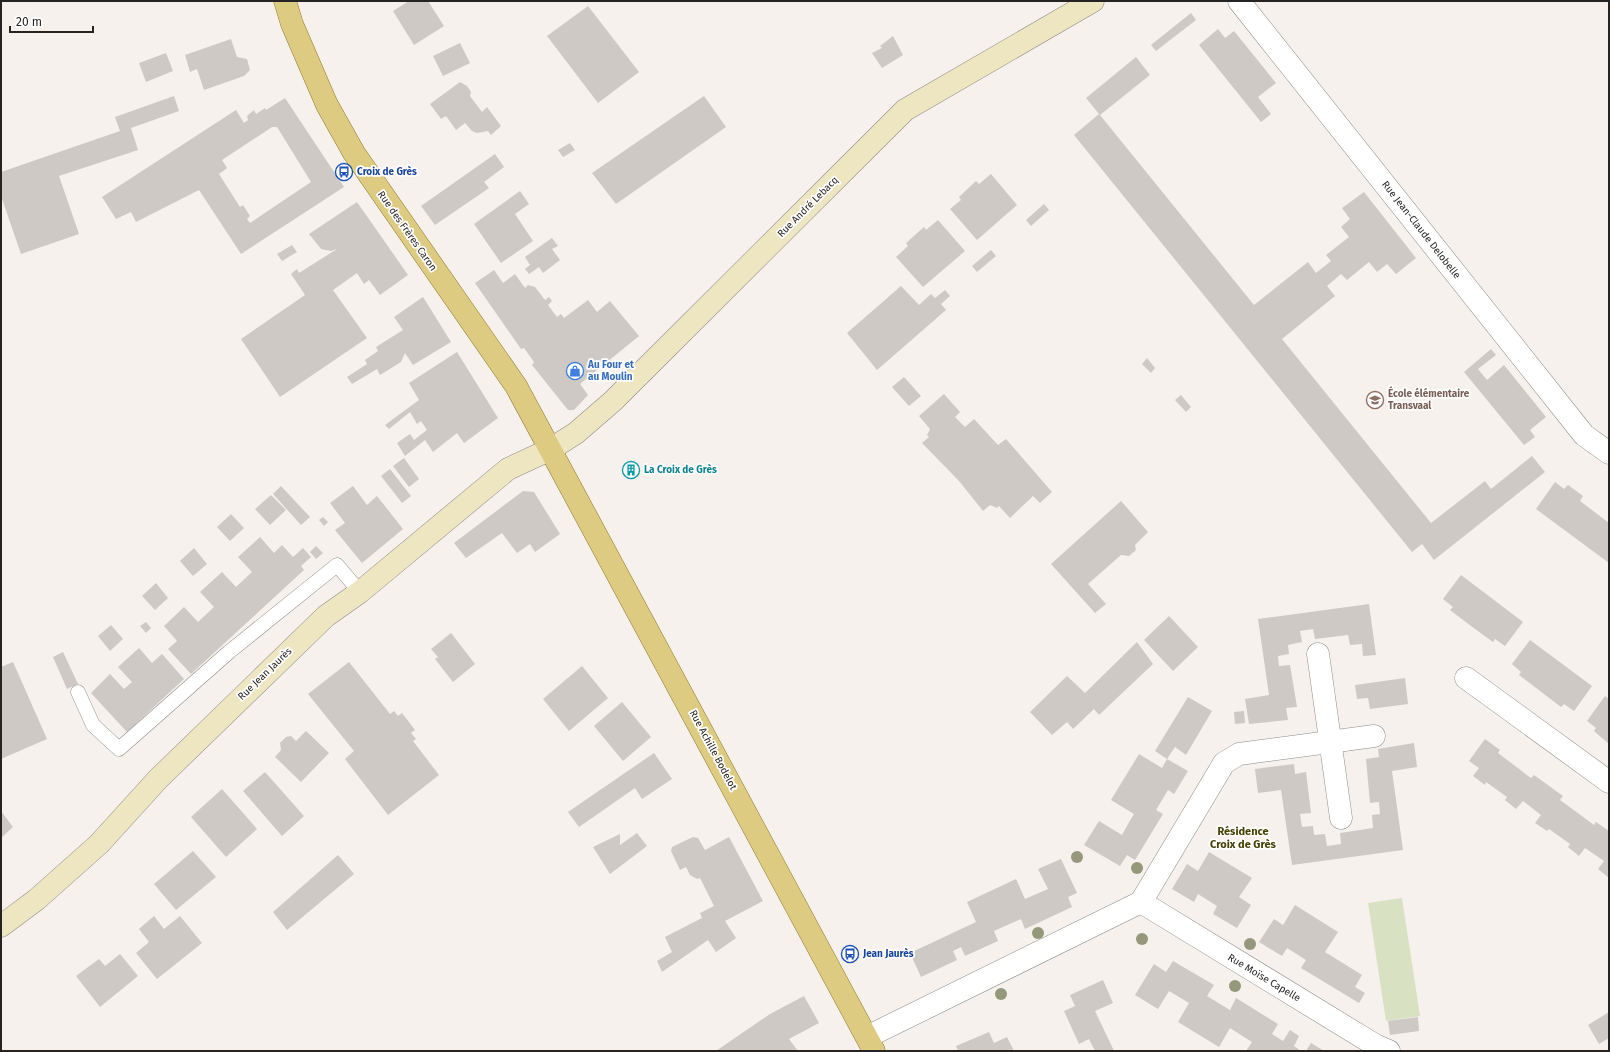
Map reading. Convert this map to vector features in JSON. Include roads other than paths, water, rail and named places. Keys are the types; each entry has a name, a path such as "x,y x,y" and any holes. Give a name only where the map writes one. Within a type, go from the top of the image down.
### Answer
{"main road":[{"name":"Rue des Frères Caron","path":"285,1 292,24 327,105 354,153 516,386 551,449"},
{"name":"Rue André Lebacq","path":"551,449 576,433 614,401 905,110 1092,1"},
{"name":"Rue Jean Jaurès","path":"1,926 36,900 99,844 158,780 282,657 326,616 360,592 508,469 551,449"},
{"name":"Rue Achille Bodelot","path":"551,449 871,1044"}],"street":[{"name":"Rue Jean-Claude Delobelle","path":"1239,1 1584,435 1609,453"},
{"path":"1318,654 1341,818"},
{"path":"1466,678 1609,782"},
{"path":"871,1044 1141,902 1224,763 1239,754 1374,736"},
{"name":"Rue Moïse Capelle","path":"1141,902 1375,1045 1389,1051"}],"lane":[{"path":"78,692 93,725 120,749 229,652 337,564 360,592"}],"place":[{"name":"Croix de Grès","path":"344,172"},
{"name":"Au Four et au Moulin","path":"575,371"},
{"name":"École élémentaire Transvaal","path":"1375,400"},
{"name":"La Croix de Grès","path":"631,470"},
{"name":"Jean Jaurès","path":"850,954"}],"district":[{"name":"Résidence Croix de Grès","path":"1243,837"}]}
